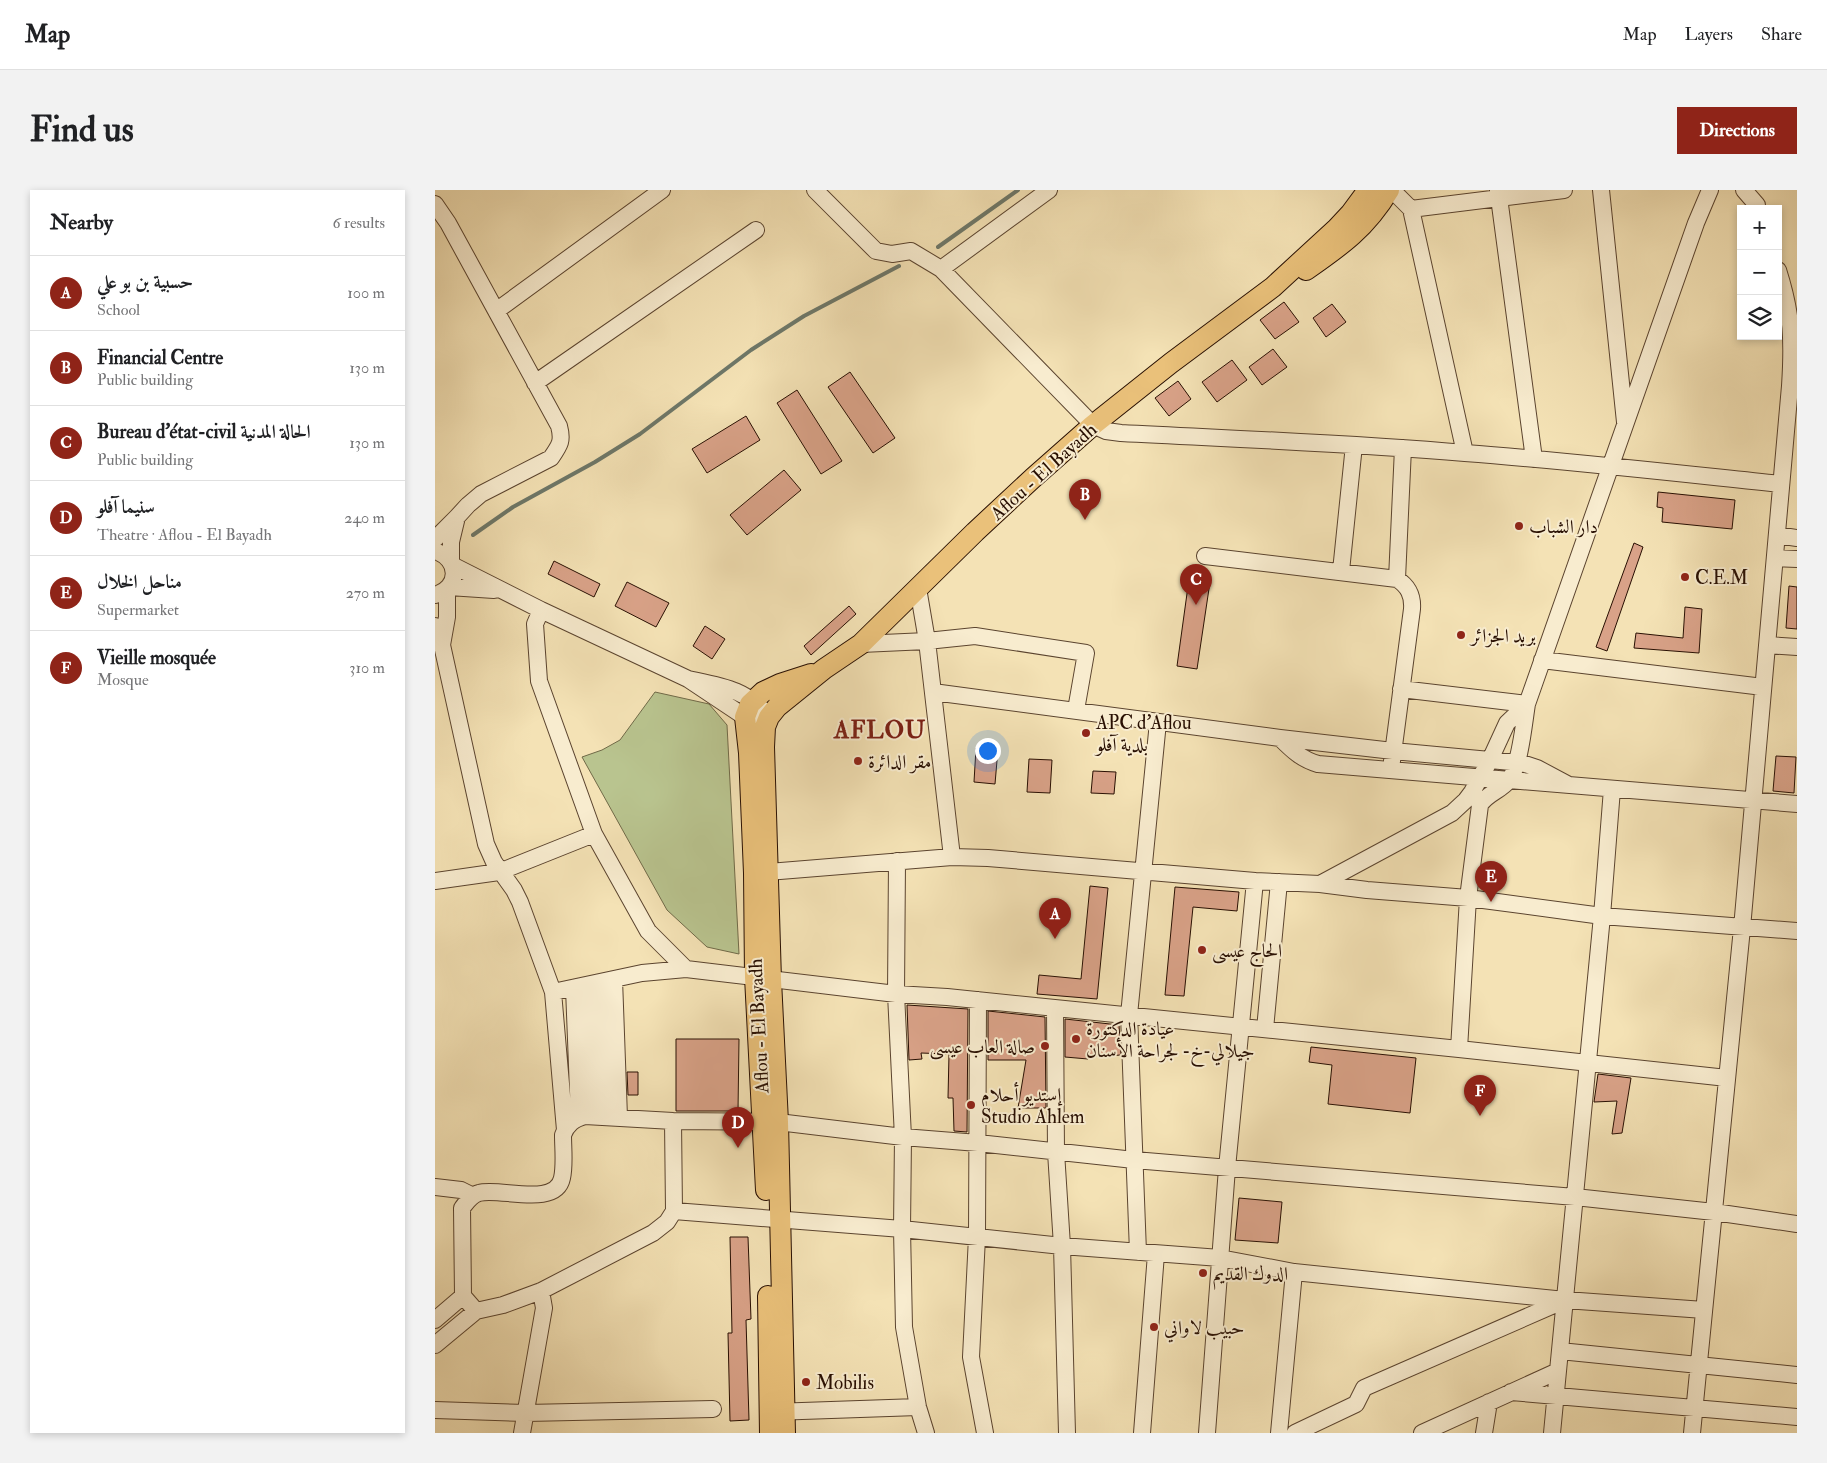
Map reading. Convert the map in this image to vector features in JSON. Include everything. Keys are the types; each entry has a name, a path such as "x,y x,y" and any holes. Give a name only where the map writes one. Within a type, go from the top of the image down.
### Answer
{"main road":[{"name":"Aflou - El Bayadh","path":"770,1433 777,1412 773,1219 763,979 761,873 764,738 765,727 769,717 777,707 824,669 861,644 1033,478 1093,425 1171,363 1273,287 1295,264 1337,228 1368,190"},
{"name":"Aflou - El Bayadh","path":"1273,287 1296,276 1349,240 1365,225 1391,190"},
{"name":"Aflou - El Bayadh","path":"761,873 749,752 749,708 771,688 824,669"},
{"name":"Aflou - El Bayadh","path":"777,1412 785,1433"}],"street":[{"path":"496,311 662,190"},
{"path":"815,190 876,252 891,254 911,252 941,269 1093,425 1106,431 1403,448 1611,466 1781,484"},
{"path":"941,269 1049,190"},
{"path":"1391,190 1411,209 1465,453"},
{"path":"1411,209 1499,194 1564,190"},
{"path":"1601,190 1625,427"},
{"path":"1459,1049 1468,898 1480,805 1488,795 1510,780 1517,762 1527,704 1696,223 1710,190"},
{"path":"1696,223 1721,190"},
{"path":"1744,190 1756,201"},
{"path":"1499,194 1534,459"},
{"path":"435,204 448,223 559,426 561,437 559,447 551,458 481,494 467,505 435,539"},
{"path":"535,383 756,230"},
{"path":"1692,1433 1742,928 1793,347 1791,317 1782,284"},
{"path":"1341,571 1354,445"},
{"path":"1397,579 1403,448"},
{"path":"441,656 447,618 444,591 453,577 451,542 457,517"},
{"path":"1777,535 1797,538"},
{"path":"435,552 447,558 452,564 499,590 688,679 730,689 749,708 769,717"},
{"path":"1205,556 1397,579 1408,588 1413,602 1391,770"},
{"path":"1775,558 1797,559"},
{"path":"918,588 927,641 952,857"},
{"path":"444,591 499,590"},
{"path":"541,610 535,624 539,681 594,834 648,931 686,970"},
{"path":"435,626 486,844 499,872 514,890 520,902 553,992 565,1130"},
{"path":"861,644 927,641 975,636 1086,653 1076,710"},
{"path":"1767,645 1797,647"},
{"path":"1542,660 1763,687"},
{"path":"1401,689 1527,704"},
{"path":"933,692 1280,738 1393,751 1517,762 1532,766 1567,784"},
{"path":"1320,884 1452,813 1466,800 1480,778 1507,723 1527,704"},
{"path":"1138,1252 1129,1015 1158,722"},
{"path":"1280,738 1296,754 1312,762 1797,804"},
{"path":"1552,1433 1602,916 1612,789"},
{"path":"435,881 499,872 594,834"},
{"path":"761,873 952,857 988,858 1255,881 1320,884 1367,890 1468,898 1602,916 1797,931"},
{"path":"897,861 896,994 903,1137 904,1327 918,1407 926,1433"},
{"path":"1362,861 1362,874 1367,890"},
{"path":"1207,1433 1227,1168 1255,881"},
{"path":"1265,1029 1279,882"},
{"path":"553,992 657,971 686,970 896,994 978,1000 1587,1061 1727,1078"},
{"path":"594,984 599,1117"},
{"path":"594,984 599,1117"},
{"path":"978,1000 977,1237 971,1357 985,1433"},
{"path":"1055,1008 1056,1152 1062,1246 1067,1433"},
{"path":"476,1311 463,1296 462,1208 473,1196 484,1192 544,1194 555,1189 562,1179 563,1135 565,1130 571,1122 599,1117 673,1121 770,1122 1134,1160 1575,1197 1714,1212 1797,1224"},
{"path":"435,1345 476,1311 503,1305 541,1291 653,1233 667,1222 674,1211 673,1121"},
{"path":"435,1187 456,1188 473,1196"},
{"path":"674,1211 902,1229 1062,1246 1220,1258 1294,1272 1565,1300 1704,1310"},
{"path":"1142,1433 1156,1254"},
{"path":"1279,1433 1294,1272"},
{"path":"522,1433 544,1308 541,1291"},
{"path":"435,1320 463,1296"},
{"path":"1295,1433 1357,1404 1364,1388 1565,1300"},
{"path":"1560,1351 1797,1375"},
{"path":"1421,1433 1558,1370"},
{"path":"1511,1392 1797,1417"},
{"path":"1484,1433 1489,1402"},
{"path":"777,1412 918,1407"},
{"path":"435,1410 525,1413 713,1409"}],"green space":[{"path":"655,692 709,704 727,725 739,954 707,947 667,910 582,757 602,750 620,740"}],"building":[{"path":"1284,302 1299,322 1275,339 1260,320"},
{"path":"1332,304 1346,322 1326,337 1313,318"},
{"path":"1273,349 1287,367 1262,385 1249,367"},
{"path":"1232,360 1247,380 1217,402 1202,382"},
{"path":"850,372 895,438 873,453 828,387"},
{"path":"1178,381 1191,399 1169,416 1155,398"},
{"path":"797,390 842,461 821,474 777,403"},
{"path":"746,416 760,440 707,473 692,449"},
{"path":"784,470 801,490 747,535 730,515"},
{"path":"1658,492 1735,500 1732,529 1662,522 1663,508 1657,507"},
{"path":"1634,543 1643,547 1607,651 1596,647"},
{"path":"554,561 600,584 594,597 548,574"},
{"path":"1189,579 1210,582 1197,669 1177,666"},
{"path":"627,582 669,603 656,627 615,606"},
{"path":"1789,586 1797,587 1797,629 1786,628"},
{"path":"849,606 856,614 811,655 804,646"},
{"path":"1685,607 1702,609 1699,653 1634,648 1636,633 1683,638"},
{"path":"705,626 725,639 712,659 693,646"},
{"path":"976,748 998,749 995,784 974,782"},
{"path":"1776,756 1796,757 1794,793 1773,791"},
{"path":"1029,759 1052,760 1050,793 1027,792"},
{"path":"1093,771 1116,772 1114,794 1091,793"},
{"path":"1090,886 1108,888 1097,999 1037,994 1039,975 1081,979"},
{"path":"1175,887 1239,892 1237,911 1193,907 1184,996 1165,995"},
{"path":"907,1005 968,1009 967,1132 954,1131 953,1098 948,1098 949,1054 921,1053 922,1059 909,1060"},
{"path":"988,1011 1045,1017 1046,1108 1018,1108 1026,1060 988,1060"},
{"path":"1065,1019 1119,1025 1121,1055 1088,1057 1088,1059 1065,1057"},
{"path":"676,1039 739,1039 738,1111 676,1111"},
{"path":"1311,1047 1416,1058 1410,1113 1328,1104 1332,1065 1309,1062"},
{"path":"627,1072 638,1072 638,1095 628,1095"},
{"path":"1598,1074 1631,1078 1622,1133 1612,1134 1617,1101 1594,1102"},
{"path":"1239,1198 1282,1202 1278,1243 1235,1240"},
{"path":"730,1237 748,1237 751,1319 746,1320 749,1420 730,1421 728,1333 732,1333"}],"waterway":[{"path":"938,247 1018,190"},
{"path":"473,535 513,507 595,462 640,434 751,350 804,316 899,266"}],"place":[{"name":"Financial Centre","path":"1085,520"},
{"name":"دار الشباب","path":"1519,526"},
{"name":"C.E.M","path":"1685,577"},
{"name":"Bureau d'état-civil الحالة المدنية","path":"1196,605"},
{"name":"بريد الجزائر","path":"1461,635"},
{"name":"APC d'Aflou بلدية آفلو","path":"1086,733"},
{"name":"مقر الدائرة","path":"858,761"},
{"name":"مناحل الخلال","path":"1491,902"},
{"name":"حسبية بن بو علي","path":"1055,939"},
{"name":"الحاج عيسى","path":"1202,950"},
{"name":"عيادة الدكتورة جيلالي-خ- لجراحة الأسنان","path":"1076,1039"},
{"name":"صالة العاب عيسى","path":"1045,1046"},
{"name":"إستديو أحلام Studio Ahlem","path":"971,1105"},
{"name":"Vieille mosquée","path":"1480,1116"},
{"name":"سنيما آفلو","path":"738,1148"},
{"name":"الدوك القديم","path":"1203,1273"},
{"name":"حبيب لاواني","path":"1154,1327"},
{"name":"Mobilis","path":"806,1382"}],"district":[{"name":"AFLOU","path":"880,730"}]}
